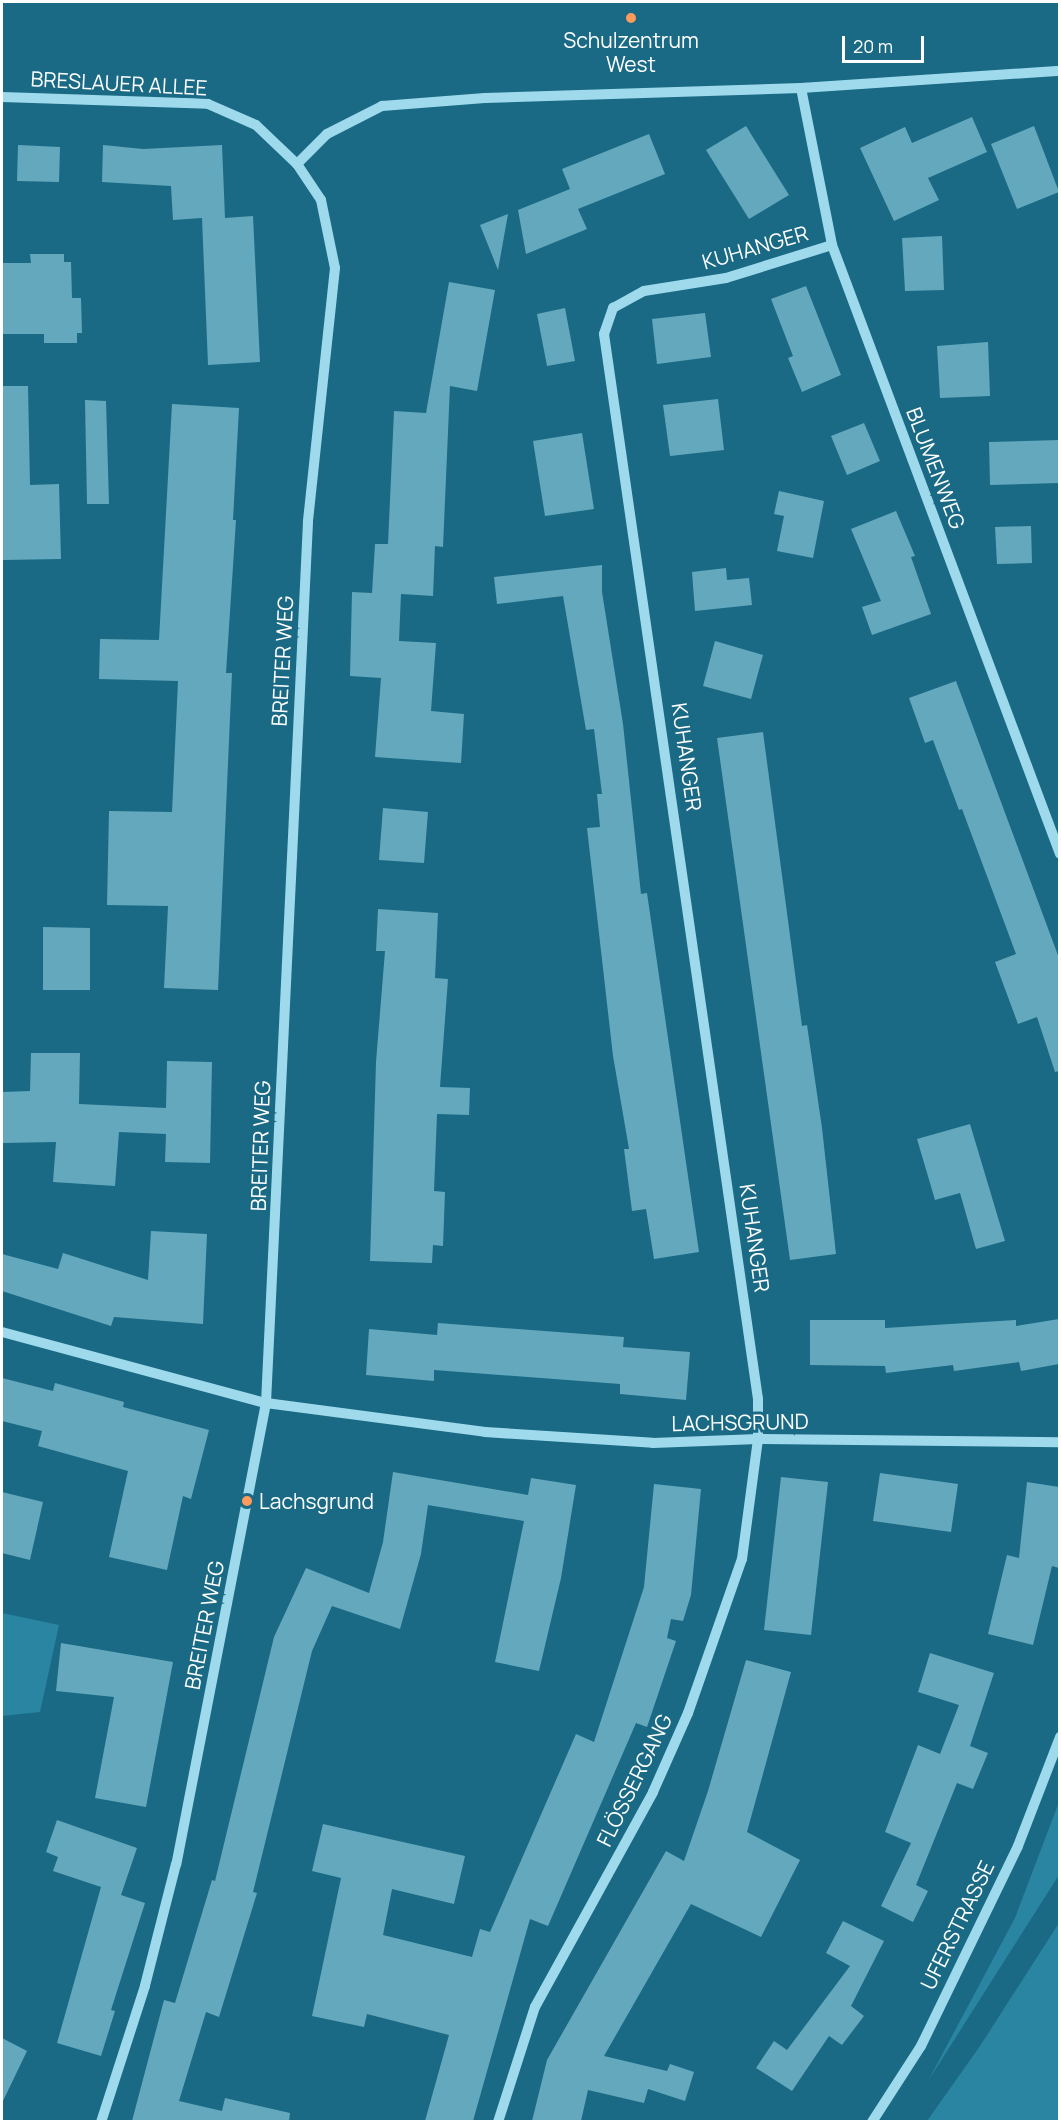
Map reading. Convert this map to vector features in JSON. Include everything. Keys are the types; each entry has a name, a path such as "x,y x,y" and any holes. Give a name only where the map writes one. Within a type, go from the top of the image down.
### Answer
{"street":[{"path":"297,164 327,134 382,106 801,88 1059,70"},
{"name":"BLUMENWEG","path":"801,88 832,245 1059,854"},
{"name":"BRESLAUER ALLEE","path":"2,97 208,104 256,125 297,164"},
{"name":"BREITER WEG","path":"101,2121 145,1986 176,1864 266,1403 308,522 335,268 321,200 297,164"},
{"name":"KUHANGER","path":"758,1439 758,1399 604,334 613,308 644,291 726,279 832,245"},
{"name":"LACHSGRUND","path":"2,1332 266,1403 485,1432 653,1443 758,1439 1059,1442"},
{"name":"FLÖSSERGANG","path":"498,2121 535,2007 649,1801 688,1713 742,1559 758,1439"},
{"name":"UFERSTRASSE","path":"872,2121 921,2046 1018,1846 1059,1737"}],"shaded area":[{"path":"2,1613 59,1625 40,1712 2,1716"},
{"path":"1059,1802 1059,1875 928,2081 1015,1918"},
{"path":"1059,1923 1059,2121 927,2121 980,2046"}],"building":[{"path":"972,117 987,152 928,178 939,200 894,221 860,148 905,127 912,143"},
{"path":"746,126 789,195 749,219 706,150"},
{"path":"1034,126 1059,192 1017,209 991,144"},
{"path":"649,134 665,174 578,209 587,229 526,254 518,210 570,189 562,169"},
{"path":"18,145 60,147 59,182 17,181"},
{"path":"103,145 143,149 222,145 225,218 253,216 260,362 208,365 202,218 173,220 171,186 102,182"},
{"path":"508,214 498,270 480,225"},
{"path":"942,236 944,290 905,291 902,238"},
{"path":"30,254 64,254 64,262 71,262 72,298 81,298 82,333 77,333 77,343 44,343 44,334 2,334 2,263 31,263"},
{"path":"449,282 495,290 477,391 450,386 443,547 435,546 433,596 401,594 399,641 436,643 431,711 464,714 461,763 375,757 381,678 350,676 352,592 372,593 375,544 388,544 394,411 426,413"},
{"path":"806,286 841,375 802,392 788,358 793,356 771,299"},
{"path":"565,308 575,361 547,366 537,314"},
{"path":"705,313 711,357 657,364 652,319"},
{"path":"988,342 990,396 940,398 937,346"},
{"path":"2,386 28,386 30,485 59,484 61,559 3,560"},
{"path":"718,399 724,450 670,456 663,405"},
{"path":"85,400 106,401 109,504 87,504"},
{"path":"172,404 239,408 233,520 236,520 226,673 232,673 218,990 164,988 168,906 107,905 109,811 172,812 178,681 99,679 100,639 159,640"},
{"path":"864,423 880,461 847,475 831,436"},
{"path":"582,433 594,509 545,516 533,441"},
{"path":"1059,440 1059,483 990,485 989,442"},
{"path":"779,491 824,501 813,558 777,551 784,516 774,514"},
{"path":"896,511 915,556 911,557 931,614 872,635 862,607 881,601 851,529"},
{"path":"1031,526 1032,563 997,564 995,527"},
{"path":"602,565 602,592 623,724 641,894 647,893 699,1252 654,1259 646,1209 632,1211 624,1149 629,1149 613,1056 587,828 600,827 597,794 602,794 594,729 586,730 563,596 497,604 494,577"},
{"path":"726,568 727,580 749,578 752,605 695,611 692,572"},
{"path":"715,641 763,655 751,699 703,686"},
{"path":"956,681 1059,958 1059,1071 1055,1072 1037,1017 1018,1024 995,962 1016,954 962,809 959,810 933,740 925,743 909,698"},
{"path":"763,732 802,1026 807,1025 822,1128 836,1254 790,1260 717,738"},
{"path":"383,808 428,812 424,863 379,860"},
{"path":"378,909 438,913 435,978 448,979 440,1087 470,1088 469,1115 437,1114 434,1191 445,1192 443,1246 433,1245 432,1263 370,1261 376,1062 385,951 376,951"},
{"path":"43,927 90,928 90,990 43,990"},
{"path":"31,1053 80,1053 79,1104 166,1108 167,1061 212,1062 210,1163 165,1162 166,1134 119,1132 115,1186 53,1182 56,1142 2,1143 2,1092 30,1091"},
{"path":"970,1124 1005,1241 976,1249 960,1193 935,1200 917,1139"},
{"path":"151,1231 207,1234 203,1324 114,1317 111,1326 2,1291 2,1254 58,1269 63,1253 148,1280"},
{"path":"1059,1319 1059,1364 1021,1371 1019,1362 954,1371 953,1365 886,1373 885,1366 810,1365 810,1320 885,1320 885,1328 1016,1320 1016,1326"},
{"path":"438,1323 624,1337 623,1347 690,1352 686,1400 620,1394 620,1384 434,1370 434,1381 366,1375 369,1329 437,1335"},
{"path":"2,1378 53,1391 55,1383 124,1402 123,1407 209,1430 191,1499 183,1496 167,1570 109,1557 128,1471 38,1446 42,1431 2,1421"},
{"path":"393,1472 528,1495 531,1478 576,1485 561,1578 539,1671 495,1662 524,1521 428,1505 421,1554 400,1629 332,1606 312,1651 253,1892 257,1893 219,2017 206,2012 179,2101 222,2111 225,2098 290,2113 289,2121 132,2121 164,2000 175,2003 212,1880 215,1881 274,1637 306,1568 369,1593 383,1542"},
{"path":"880,1473 958,1484 951,1532 873,1521"},
{"path":"781,1477 828,1482 811,1635 764,1630"},
{"path":"1027,1482 1059,1487 1059,1568 1052,1566 1033,1645 988,1634 1007,1555 1019,1558"},
{"path":"654,1484 701,1489 691,1595 683,1621 671,1619 667,1638 676,1641 647,1727 636,1723 548,1926 530,1919 473,2121 425,2121 449,2035 367,2014 364,2027 312,2016 341,1878 312,1871 323,1824 465,1856 454,1904 392,1889 383,1935 472,1957 480,1929 490,1932 576,1734 594,1742 644,1587"},
{"path":"2,1492 43,1502 30,1560 2,1553"},
{"path":"61,1643 173,1662 146,1807 95,1798 114,1697 56,1691"},
{"path":"930,1653 994,1673 970,1746 988,1753 973,1789 957,1783 916,1885 928,1891 913,1922 881,1906 911,1843 885,1832 918,1745 940,1754 959,1705 918,1692"},
{"path":"746,1660 791,1672 747,1832 800,1860 761,1937 691,1904 604,2056 667,2071 670,2064 694,2072 685,2101 648,2089 644,2103 588,2090 581,2121 532,2121 547,2060 666,1851 684,1861 708,1791"},
{"path":"57,1820 137,1848 121,1895 145,1903 111,2010 115,2011 101,2056 57,2043 101,1887 53,1871 58,1857 46,1852"},
{"path":"843,1921 884,1941 851,2006 864,2016 842,2045 829,2036 792,2091 756,2068 774,2041 787,2050 850,1966 826,1953"},
{"path":"2,2038 27,2051 2,2103"}],"place":[{"name":"Schulzentrum West","path":"631,18"},
{"name":"Lachsgrund","path":"247,1501"}]}
